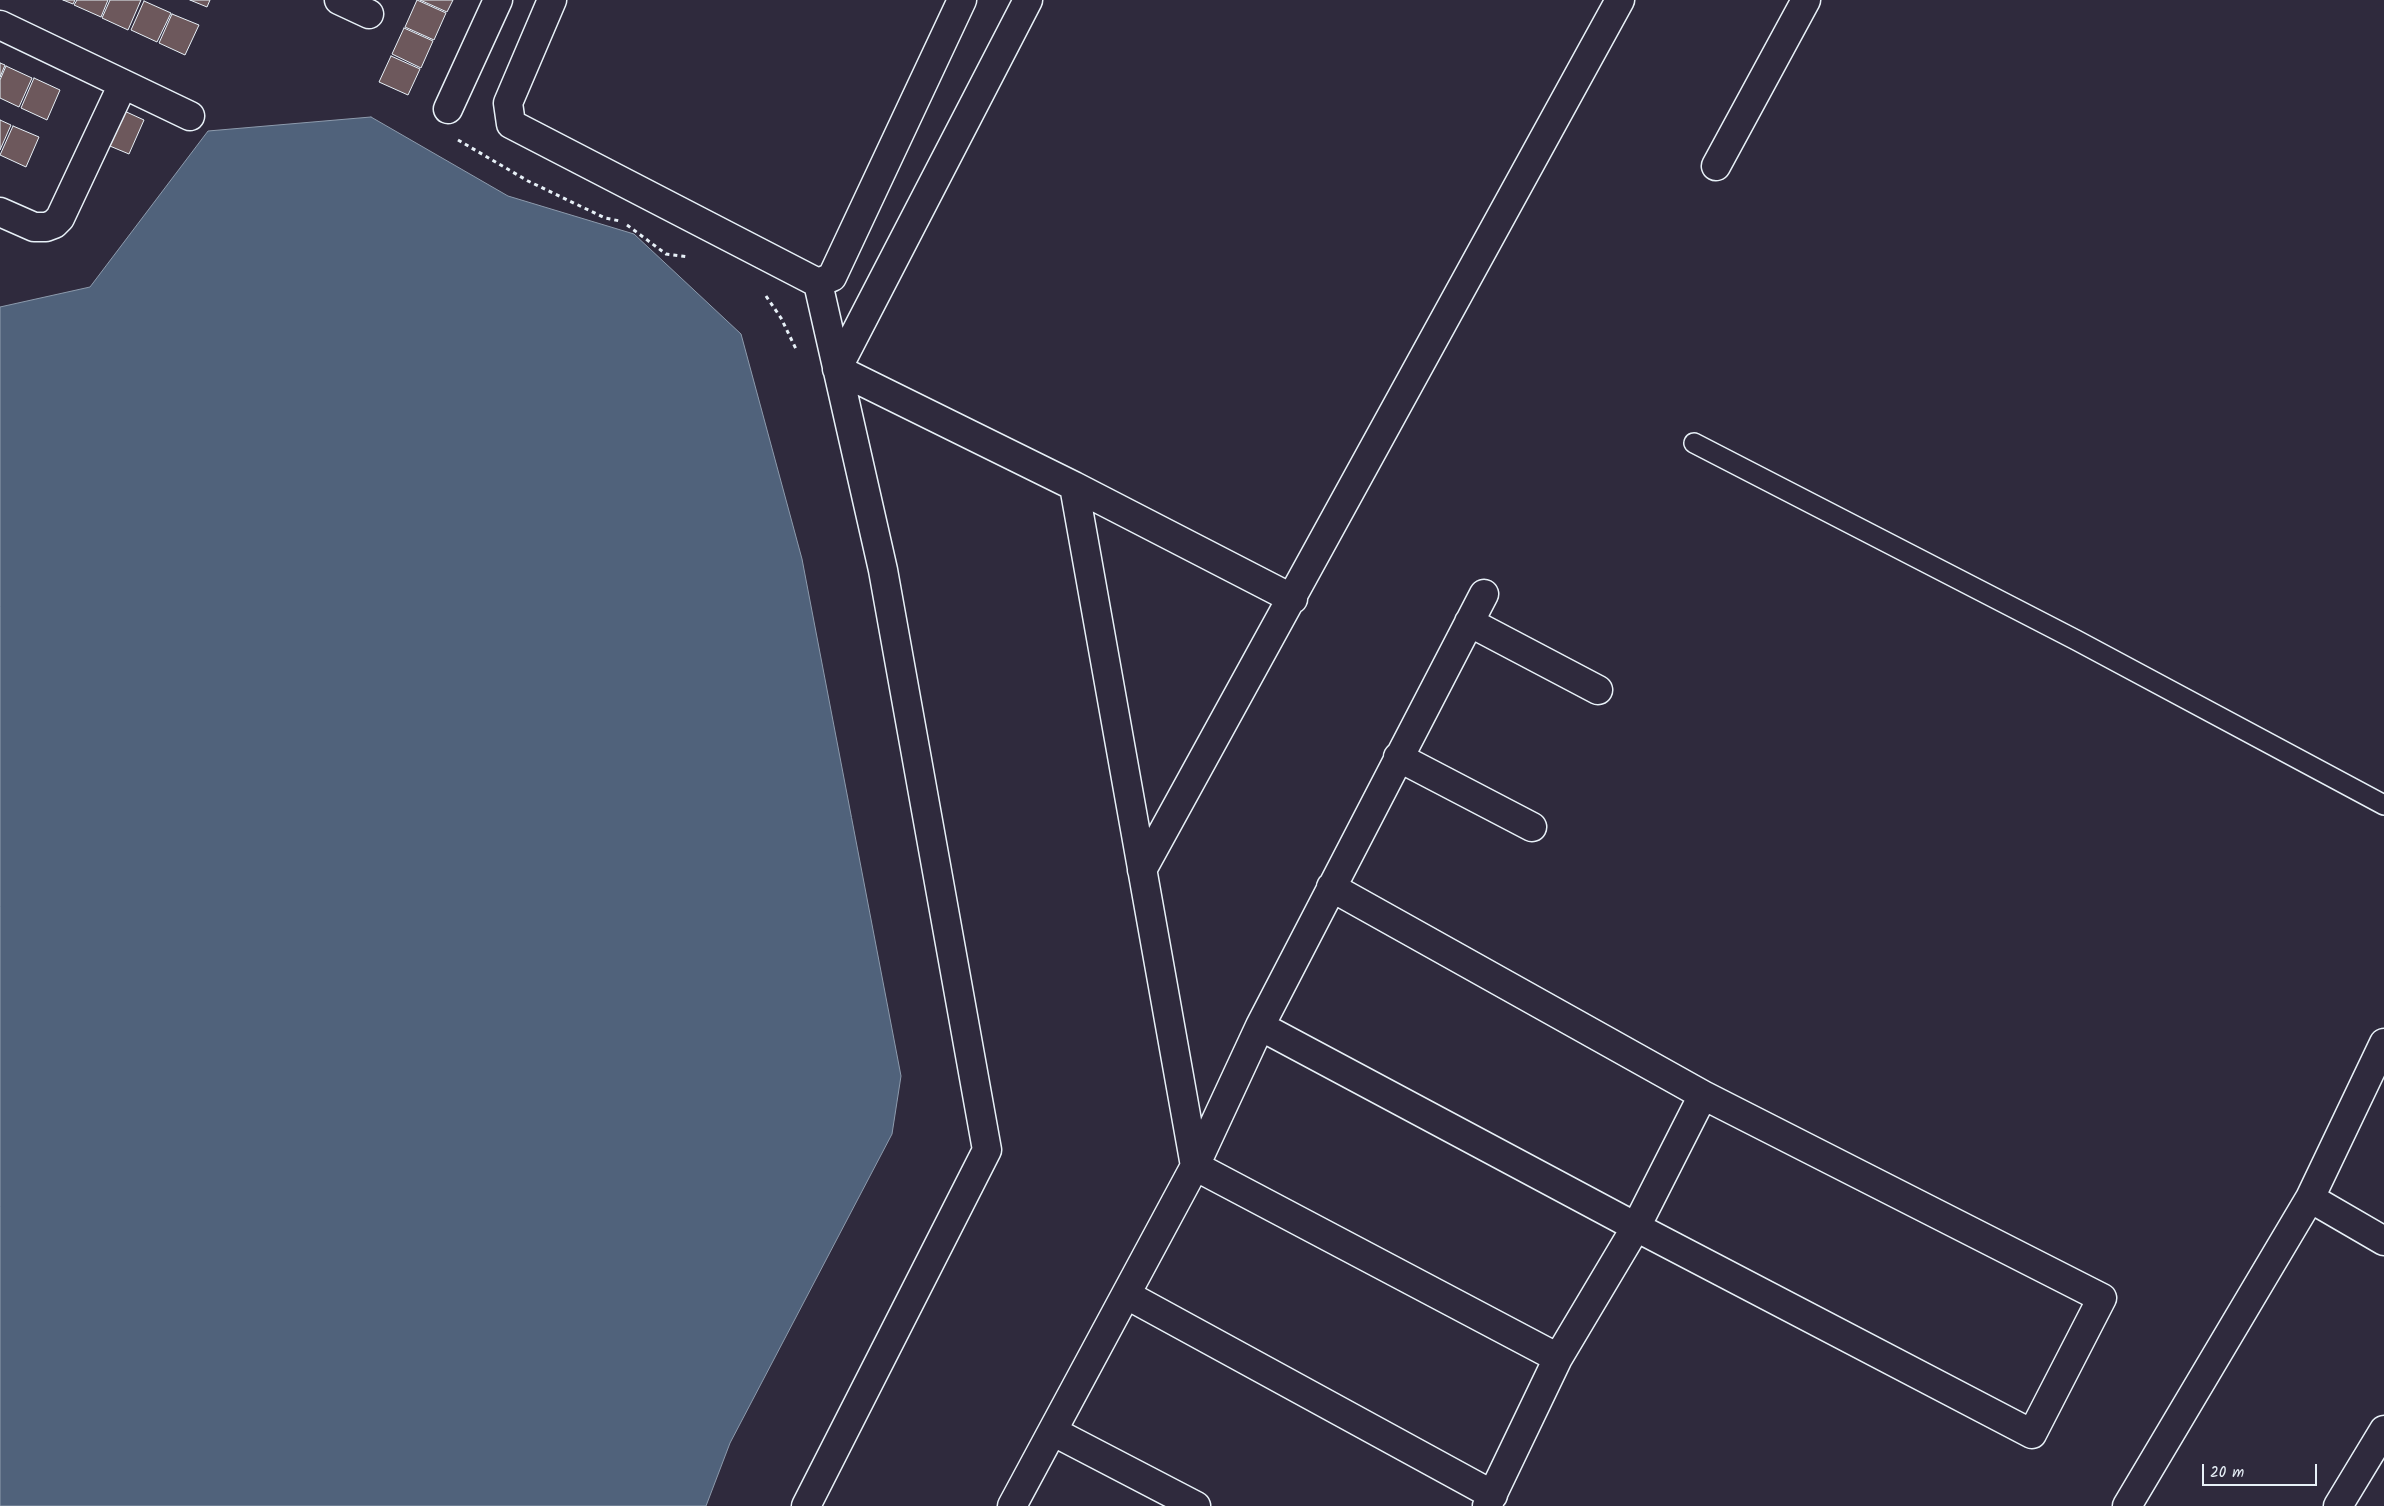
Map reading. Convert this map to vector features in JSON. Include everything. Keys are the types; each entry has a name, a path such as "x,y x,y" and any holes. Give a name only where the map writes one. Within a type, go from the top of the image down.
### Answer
{"street":[{"path":"339,0 369,14"},
{"path":"448,109 498,0"},
{"path":"552,0 508,103 511,124 818,283"},
{"path":"818,283 832,277 962,0"},
{"path":"837,369 1028,0"},
{"path":"1142,870 1293,599 1620,0"},
{"path":"1716,166 1806,0"},
{"path":"0,25 190,116"},
{"path":"0,212 34,227 46,227 54,224 60,218 123,84"},
{"path":"806,1506 987,1150 883,570 818,283"},
{"path":"837,369 1074,486 1293,599"},
{"path":"1074,486 1194,1166"},
{"path":"1012,1506 1054,1432 1194,1166 1260,1026 1484,594"},
{"path":"1469,622 1598,690"},
{"path":"1398,757 1532,827"},
{"path":"1260,1026 1636,1227 2032,1434 2102,1298 1703,1095 1331,888"},
{"path":"2127,1506 2310,1198 2384,1043"},
{"path":"1127,1295 1490,1500 1558,1358 1636,1227 1703,1095"},
{"path":"1194,1166 1558,1358"},
{"path":"2310,1198 2384,1242"},
{"path":"2338,1506 2384,1430"},
{"path":"1054,1432 1196,1506"}],"lane":[{"path":"1694,443 2085,645 2384,805"}],"path":[{"path":"448,109 447,128 456,139 476,151 528,181 605,218 621,221 666,254 695,257"},
{"path":"765,295 781,318 798,354"}],"water":[{"path":"371,117 508,196 634,234 741,334 802,559 901,1076 892,1134 730,1443 706,1506 0,1506 0,307 90,287 208,131"}],"building":[{"path":"63,0 75,0 73,4"},
{"path":"77,0 108,0 101,17 74,5"},
{"path":"110,0 141,0 128,30 102,18"},
{"path":"190,0 210,0 207,7"},
{"path":"417,0 446,13 434,40 405,27"},
{"path":"420,0 453,0 447,12"},
{"path":"144,1 171,13 157,42 131,30"},
{"path":"172,14 199,25 185,55 159,43"},
{"path":"404,28 433,41 421,68 392,54"},
{"path":"391,56 420,69 408,95 379,82"},
{"path":"0,63 5,65 0,77"},
{"path":"6,66 32,78 19,107 0,98 0,80"},
{"path":"34,78 60,90 47,120 21,108"},
{"path":"120,109 144,120 129,154 105,144"},
{"path":"0,120 11,125 0,150"},
{"path":"13,126 39,137 26,167 0,155"}]}
